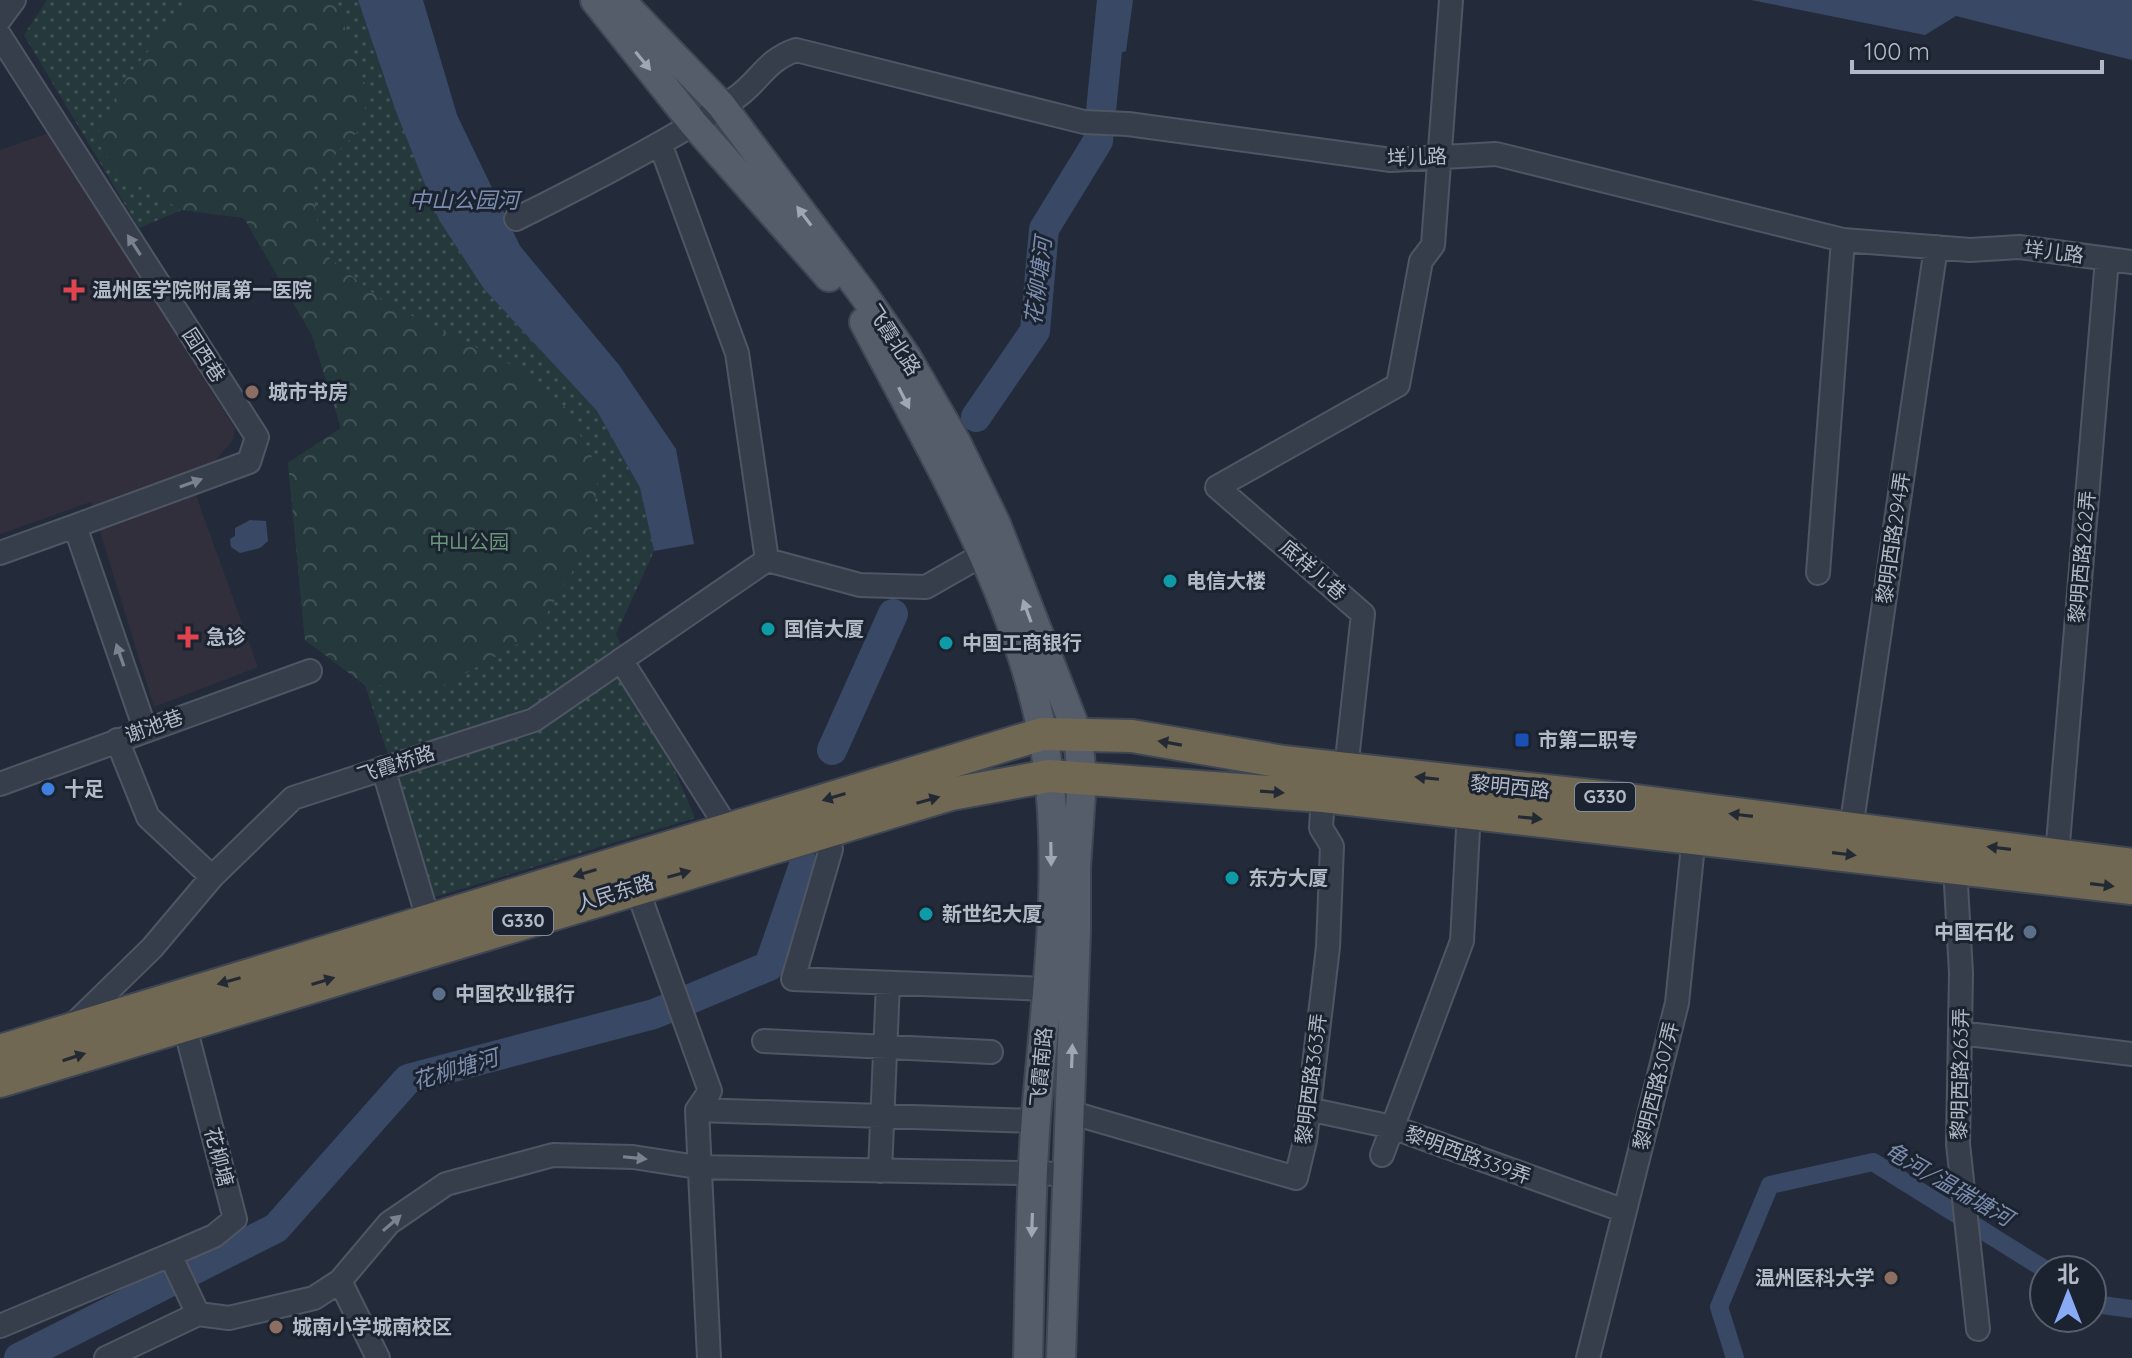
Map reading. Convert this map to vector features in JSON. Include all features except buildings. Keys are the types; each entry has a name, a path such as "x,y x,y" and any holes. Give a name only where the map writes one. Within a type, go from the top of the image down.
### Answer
{"highway":[{"name":"G330","path":"1042,734 1078,735"},
{"name":"人民东路","path":"0,1051 1042,734"},
{"name":"黎明西路","path":"1078,735 1132,736 1695,822 1955,867 2132,888"},
{"name":"G330","path":"1049,776 1082,779"},
{"name":"人民东路","path":"0,1081 636,886 951,794 1049,776"},
{"name":"黎明西路","path":"1082,779 1323,796 1469,811 1851,829 2132,865"}],"main road":[{"name":"飞霞北路","path":"595,0 693,123 857,308 982,555 1018,643 1042,734 1049,776"},
{"name":"飞霞北路","path":"620,0 721,105 906,356 956,442 996,524 1078,735 1082,779"},
{"name":"飞霞南路","path":"1028,1358 1036,1121 1051,953 1049,776"},
{"name":"飞霞南路","path":"1061,1358 1076,867 1082,779"}],"street":[{"path":"0,19 14,0"},
{"path":"1440,156 1451,0"},
{"name":"园西巷","path":"0,36 257,437 249,462 75,526"},
{"name":"垟儿路","path":"721,105 736,98 775,57 796,50 1084,122 1128,124 1391,160 1496,154 1843,240 1970,250 2019,247 2132,262"},
{"path":"516,219 661,146 721,105"},
{"path":"661,146 737,353 767,560 860,585 926,587 982,555"},
{"name":"底样儿巷","path":"1346,769 1363,614 1217,487 1398,385 1421,261 1433,245 1440,156"},
{"path":"1818,573 1843,240"},
{"name":"黎明西路294弄","path":"1851,829 1936,247"},
{"name":"黎明西路262弄","path":"2057,855 2107,259"},
{"path":"0,553 75,526 145,729"},
{"name":"飞霞桥路","path":"71,1027 152,948 212,877 293,798 534,720 767,560"},
{"path":"621,660 728,829"},
{"name":"谢池巷","path":"0,784 310,671"},
{"path":"117,740 148,817 212,877"},
{"path":"383,768 429,922"},
{"name":"黎明西路363弄","path":"1069,1112 1296,1178 1308,1109 1328,947 1332,846 1321,828 1323,796"},
{"path":"1382,1155 1462,941 1469,811"},
{"name":"黎明西路307弄","path":"1588,1358 1677,1003 1695,822"},
{"path":"831,849 793,979 1047,989"},
{"name":"黎明西路263弄","path":"1955,867 1961,973 1958,1144 1978,1329"},
{"path":"636,886 710,1091 697,1110 697,1167 709,1358"},
{"path":"880,1171 888,983"},
{"name":"花柳塘","path":"0,1326 172,1258 214,1236 235,1219 184,1023"},
{"path":"1960,1033 2132,1054"},
{"path":"764,1041 991,1052"},
{"name":"黎明西路339弄","path":"1308,1109 1392,1127 1625,1211"},
{"path":"697,1110 1036,1121"},
{"path":"172,1258 194,1305 229,1318 314,1298 340,1281 389,1223 446,1184 553,1155 633,1157 697,1167 1067,1174"},
{"path":"340,1281 378,1358"},
{"path":"106,1358 194,1305"}],"shaded area":[{"name":"温州医学院附属第一医院","path":"52,132 235,429 233,440 193,487 258,667 154,707 91,502 0,534 0,150"}],"green space":[{"name":"中山公园","path":"47,0 358,0 395,109 484,289 597,411 640,488 654,551 616,634 695,818 435,897 365,685 305,640 288,463 341,428 312,335 244,218 182,210 139,228 24,35"},
{"path":"190,0 335,0 368,93 361,128 311,180 322,252 384,302 508,363 565,407 599,470 590,542 534,635 441,687 365,685 305,640 288,463 341,428 312,335 244,218 182,210 119,175 95,139 127,77"}],"water":[{"name":"中山公园河","path":"358,0 423,0 457,115 520,246 619,365 676,449 694,544 654,551 640,488 597,411 484,289 439,220 395,109"},
{"path":"1099,0 1133,0 1126,51 1095,61"},
{"path":"1751,0 2132,0 2132,60 1956,16 1925,35"},
{"path":"250,520 266,521 268,541 260,548 240,553 231,547 230,539 235,536 235,528"}],"waterway":[{"name":"花柳塘河","path":"976,417 1035,331 1044,229 1098,141 1112,0"},
{"name":"花柳塘河","path":"832,750 893,614"},
{"name":"花柳塘河","path":"19,1358 276,1228 408,1079 654,1014 769,966 804,865"},
{"name":"龟河/温瑞塘河","path":"1735,1358 1719,1307 1770,1185 1873,1162 2028,1259"},
{"name":"龟河/温瑞塘河","path":"2108,1306 2132,1309"}],"place":[{"name":"温州医学院附属第一医院","path":"74,290"},
{"name":"城市书房","path":"252,392"},
{"name":"电信大楼","path":"1170,581"},
{"name":"国信大厦","path":"768,629"},
{"name":"急诊","path":"188,637"},
{"name":"中国工商银行","path":"946,643"},
{"name":"市第二职专","path":"1522,740"},
{"name":"十足","path":"48,789"},
{"name":"东方大厦","path":"1232,878"},
{"name":"新世纪大厦","path":"926,914"},
{"name":"中国石化","path":"2030,932"},
{"name":"中国农业银行","path":"439,994"},
{"name":"温州医科大学","path":"1891,1278"},
{"name":"城南小学城南校区","path":"276,1327"}]}
